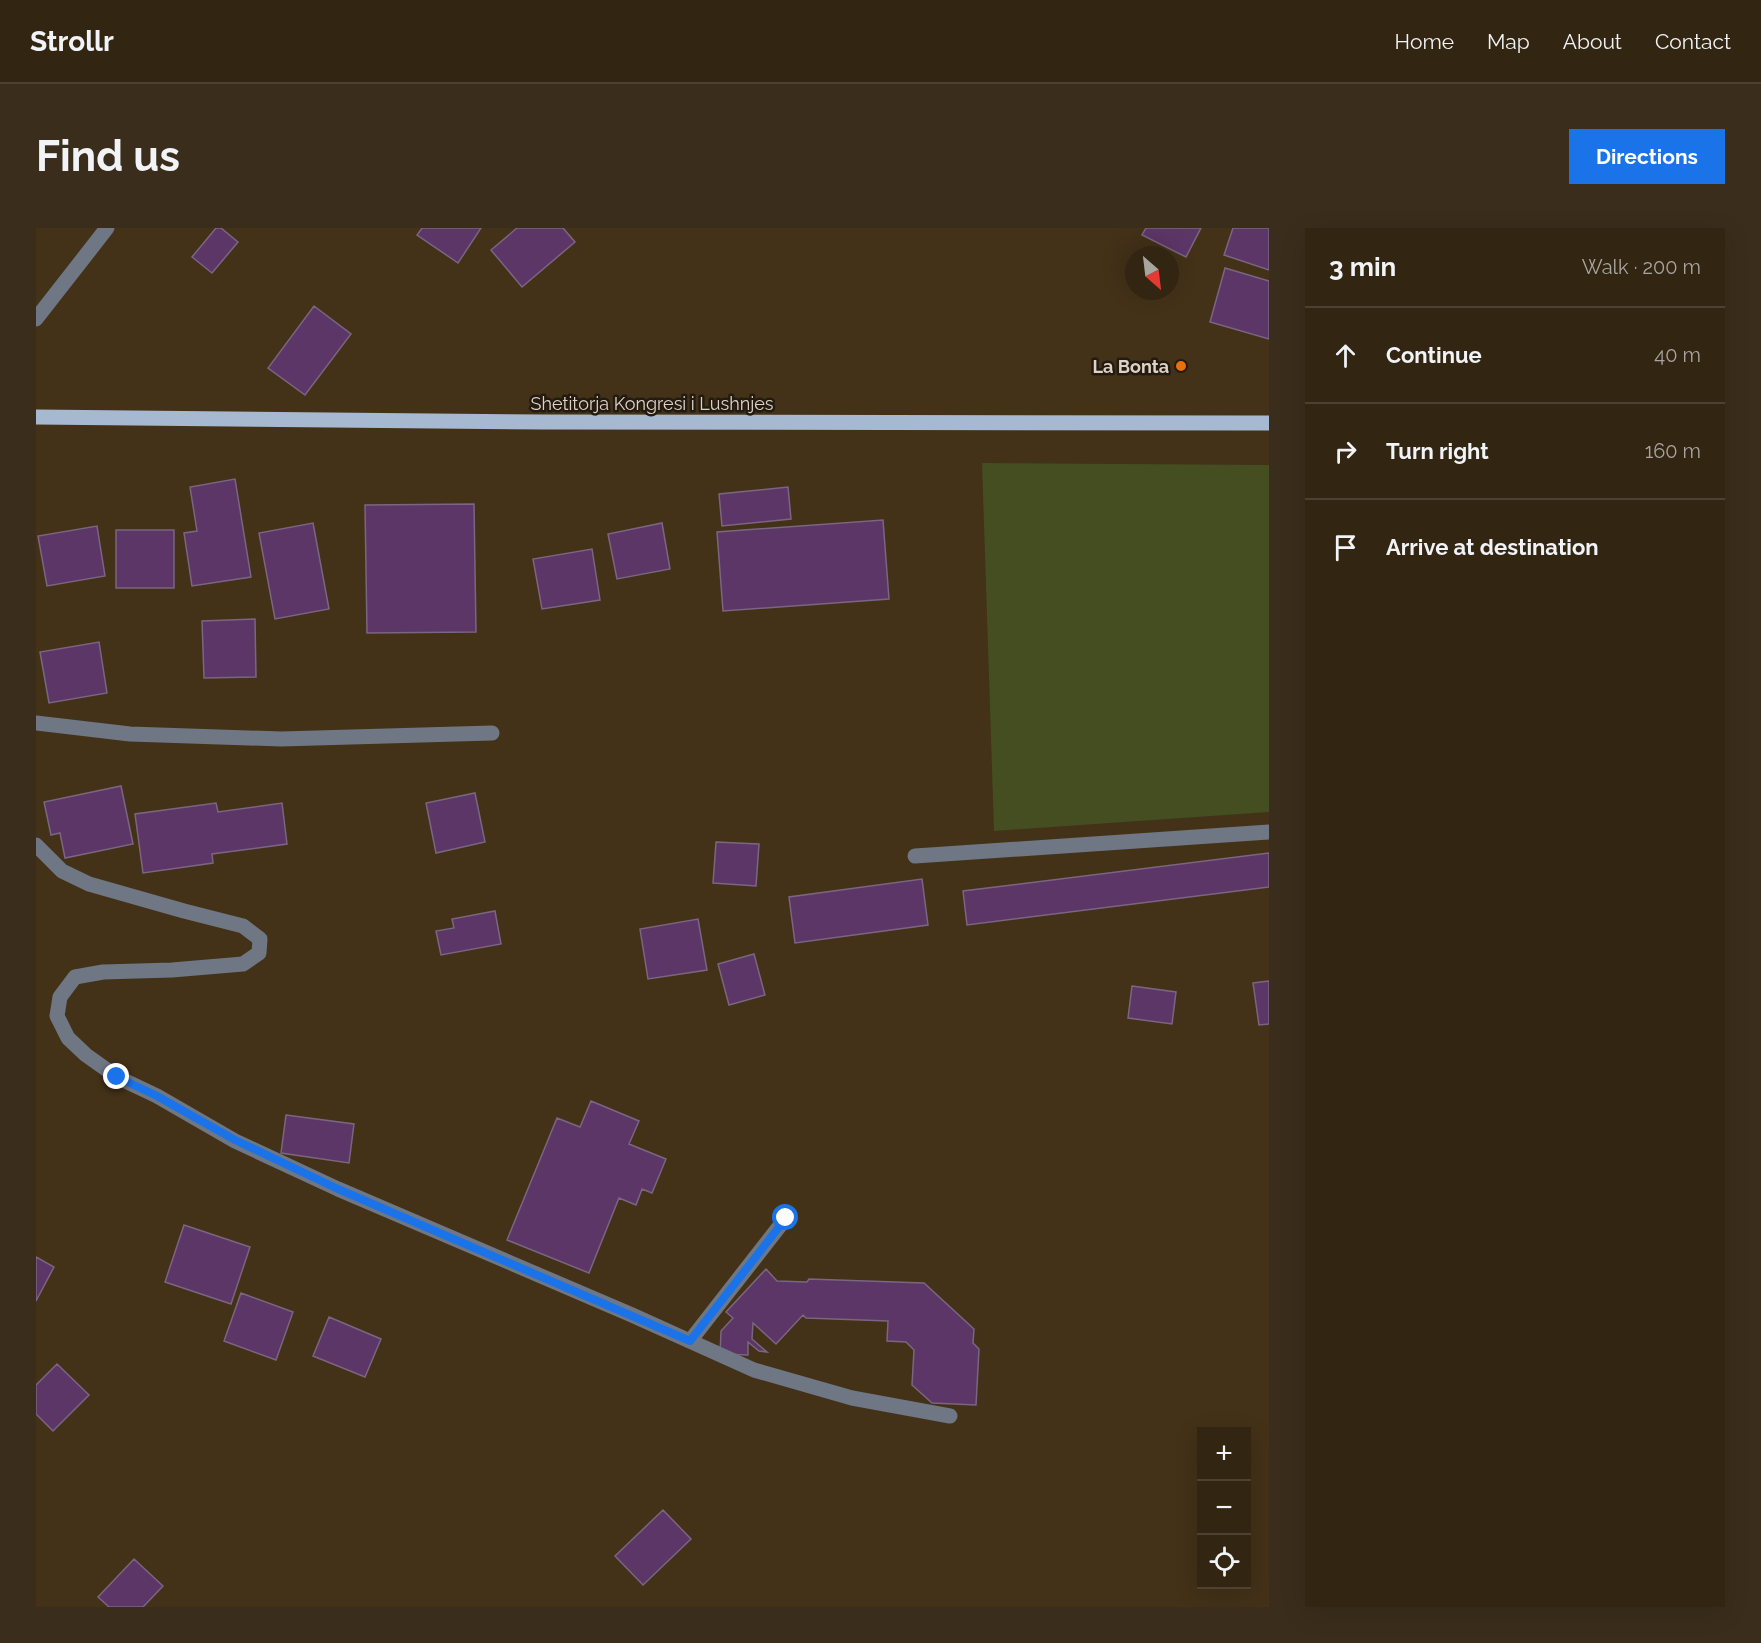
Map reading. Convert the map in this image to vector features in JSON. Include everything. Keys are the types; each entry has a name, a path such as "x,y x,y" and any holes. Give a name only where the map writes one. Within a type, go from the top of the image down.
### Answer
{"main road":[{"name":"Shetitorja Kongresi i Lushnjes","path":"36,417 531,422 1269,423"}],"street":[{"path":"36,319 106,228"},
{"path":"36,723 130,734 281,739 492,732"},
{"path":"915,856 1269,832"},
{"path":"36,845 62,871 89,884 243,926 260,939 259,953 243,964 172,970 103,972 75,977 60,997 57,1016 68,1038 86,1055 117,1077 157,1096 245,1145 338,1189 754,1370 852,1398 950,1416"},
{"path":"690,1341 786,1218"}],"green space":[{"path":"982,463 1269,465 1269,812 994,831"}],"building":[{"path":"216,228 221,228 238,242 212,273 192,257"},
{"path":"422,228 481,228 458,263 417,235"},
{"path":"517,228 563,228 575,242 522,287 491,250"},
{"path":"1146,228 1201,228 1186,257 1179,254 1179,246 1164,246 1142,235"},
{"path":"1233,228 1269,228 1269,270 1224,255"},
{"path":"1225,268 1269,281 1269,339 1210,322"},
{"path":"314,306 351,334 305,395 268,368"},
{"path":"235,479 251,577 192,586 184,533 197,531 190,487"},
{"path":"788,487 791,519 722,526 719,494"},
{"path":"474,504 476,632 367,633 365,505"},
{"path":"883,520 889,599 723,611 717,532"},
{"path":"313,523 329,609 275,619 259,533"},
{"path":"662,523 670,569 617,579 608,534"},
{"path":"97,526 105,576 47,586 38,536"},
{"path":"116,530 174,530 174,588 116,588"},
{"path":"592,549 600,600 542,609 533,559"},
{"path":"255,619 256,677 204,678 202,621"},
{"path":"99,642 107,693 49,703 40,652"},
{"path":"121,786 133,844 65,858 60,833 51,835 44,802"},
{"path":"475,793 485,842 436,853 426,803"},
{"path":"216,803 218,812 282,803 287,844 212,854 213,863 143,873 135,814"},
{"path":"716,842 759,844 756,886 713,883"},
{"path":"1269,853 1269,887 967,925 963,891"},
{"path":"922,879 928,925 795,943 789,897"},
{"path":"495,911 501,944 441,955 436,931 454,928 452,919"},
{"path":"698,919 707,970 648,979 640,929"},
{"path":"754,954 765,995 729,1005 718,964"},
{"path":"1269,981 1269,1024 1259,1025 1253,983"},
{"path":"1132,986 1176,992 1172,1024 1128,1018"},
{"path":"591,1101 639,1121 629,1144 666,1159 652,1193 642,1189 636,1205 619,1198 589,1273 507,1240 557,1118 580,1127"},
{"path":"286,1115 354,1124 349,1163 281,1153"},
{"path":"184,1225 250,1247 231,1304 165,1282"},
{"path":"36,1257 54,1267 36,1301"},
{"path":"766,1269 777,1281 807,1282 809,1279 924,1283 974,1329 973,1343 979,1349 976,1405 932,1403 912,1385 914,1350 906,1342 887,1341 888,1321 806,1318 803,1315 776,1344 753,1323 752,1339 767,1352 759,1351 748,1342 748,1355 720,1354 721,1331 733,1318 726,1312"},
{"path":"241,1293 293,1312 276,1360 224,1341"},
{"path":"329,1317 381,1339 365,1377 313,1356"},
{"path":"57,1364 89,1395 53,1431 36,1414 36,1385"},
{"path":"663,1510 691,1539 643,1585 615,1556"},
{"path":"134,1559 163,1586 143,1607 109,1607 98,1597"}],"place":[{"name":"La Bonta","path":"1181,366"}],"route":[{"path":"117,1077 157,1096 235,1140 338,1189 690,1341 786,1218"}]}
